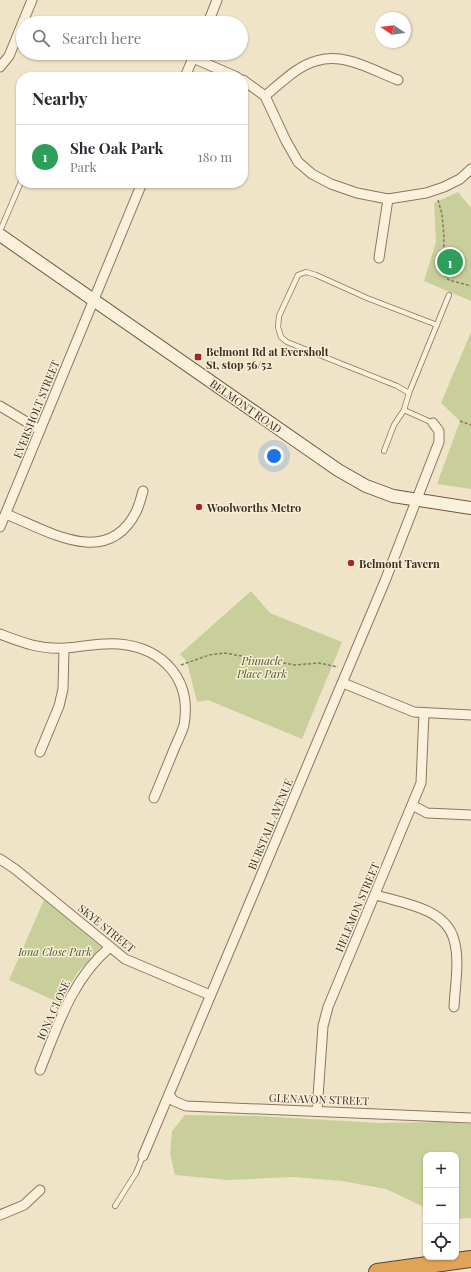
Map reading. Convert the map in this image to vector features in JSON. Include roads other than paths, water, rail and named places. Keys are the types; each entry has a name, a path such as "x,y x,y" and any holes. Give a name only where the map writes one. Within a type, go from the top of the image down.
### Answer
{"highway":[{"path":"377,1272 471,1260"}],"main road":[{"name":"BELMONT ROAD","path":"0,235 338,470 366,486 393,496 471,508"}],"street":[{"path":"25,16 32,0"},
{"path":"211,16 217,0"},
{"path":"0,67 9,56 16,39"},
{"path":"265,96 303,67 315,61 334,58 353,61 398,80"},
{"path":"187,72 192,60"},
{"path":"204,60 227,72"},
{"path":"248,84 265,96 286,142 298,162 312,174 331,184 357,193 388,199 407,197 434,190 460,179 471,169"},
{"name":"EVERSHOLT STREET","path":"0,527 140,188"},
{"path":"379,258 388,199"},
{"path":"0,406 40,430"},
{"name":"BURSTALL AVENUE","path":"143,1156 385,582 439,442 439,431 433,424"},
{"path":"6,514 74,542 92,544 110,538 125,527 136,512 143,491"},
{"path":"0,634 24,644 42,648 64,649 96,644 119,644 142,648 158,655 172,669 178,678 182,694 185,710 184,726 154,798"},
{"path":"40,752 59,706 63,689 64,649"},
{"path":"343,682 392,703 424,713 471,715"},
{"name":"HELEMON STREET","path":"317,1111 323,1026 328,1007 376,895 421,783 424,713"},
{"path":"412,806 427,813 471,815"},
{"name":"SKYE STREET","path":"0,859 16,869 125,959 210,995"},
{"path":"376,895 422,909 447,924 454,939 456,956 454,1007"},
{"name":"IONA CLOSE","path":"40,1070 70,997 96,959 110,947"},
{"name":"GLENAVON STREET","path":"169,1095 174,1101 186,1106 471,1118"},
{"path":"0,1215 24,1205 40,1190"}],"lane":[{"path":"0,231 18,188"},
{"path":"409,392 287,342 281,336 278,327 279,316 298,275 306,272 367,298 437,325"},
{"path":"384,451 394,425 404,410 409,392 449,295"},
{"path":"404,410 433,424"},
{"path":"115,1206 136,1173 143,1156"}],"place":[{"name":"She Oak Park","path":"450,262"},
{"name":"Belmont Rd at Eversholt St, stop 56/52","path":"198,357"},
{"name":"Woolworths Metro","path":"199,507"},
{"name":"Belmont Tavern","path":"351,563"}],"park label":[{"name":"Pinnacle Place Park","path":"262,666"},
{"name":"Iona Close Park","path":"55,951"}]}
